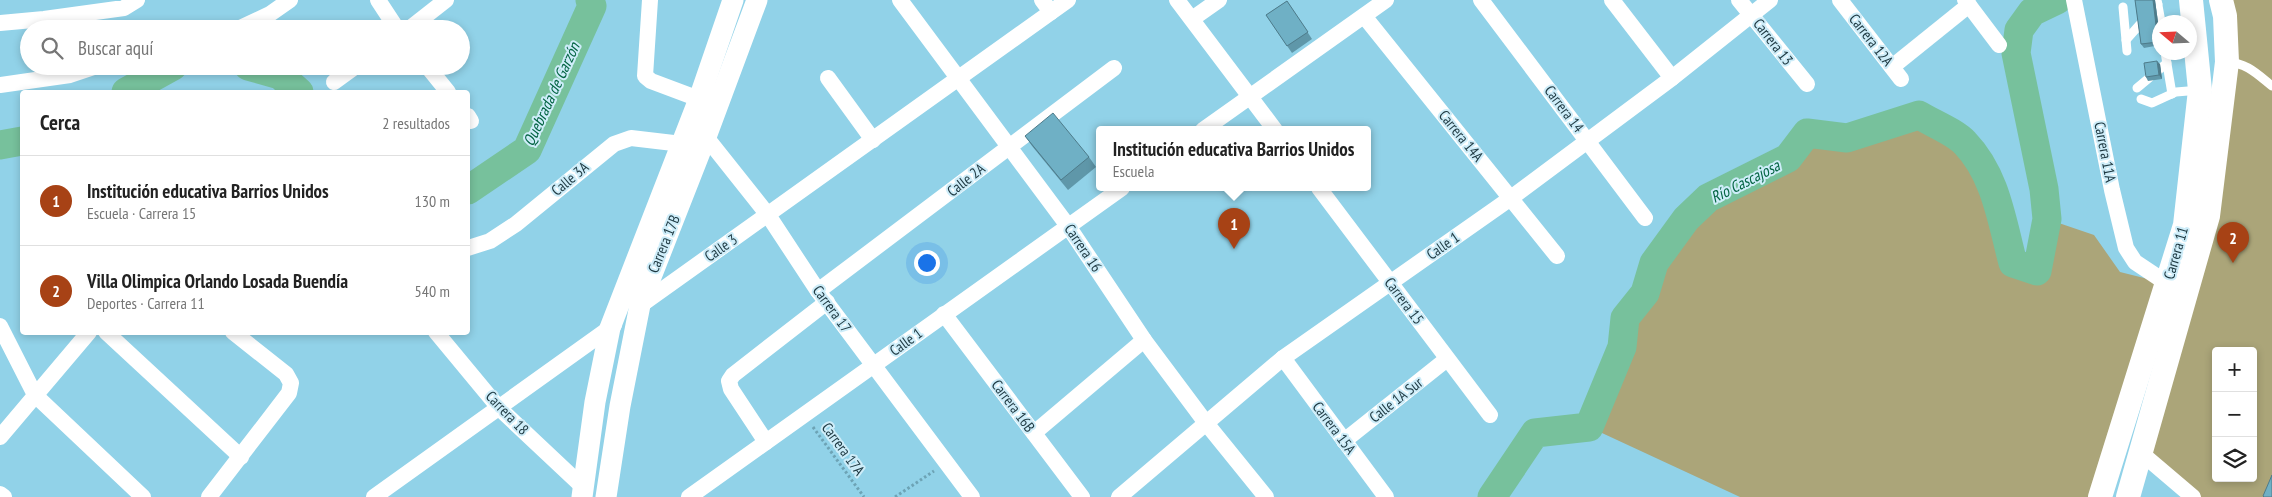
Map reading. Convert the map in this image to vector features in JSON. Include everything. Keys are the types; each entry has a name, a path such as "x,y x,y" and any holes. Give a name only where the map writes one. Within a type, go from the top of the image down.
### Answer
{"main road":[{"name":"Carrera 11","path":"2100,497 2185,226 2200,90 2191,0"},
{"name":"Carrera 11","path":"2128,497 2208,216 2227,62 2225,16 2221,0"}],"street":[{"path":"33,20 124,8 137,0"},
{"path":"257,20 270,14 290,0"},
{"path":"378,0 391,20"},
{"path":"420,20 446,0"},
{"path":"650,0 645,76 651,81 699,99"},
{"name":"Carrera 17B","path":"606,497 620,406 640,305 692,137 699,99 733,0"},
{"name":"Carrera 17B","path":"582,492 595,402 610,328 692,137 757,0"},
{"name":"Carrera 16","path":"900,0 1068,226 1144,340 1206,423 1266,497"},
{"name":"Calle 3","path":"374,497 958,79 1046,6 1068,0"},
{"path":"1178,0 1272,126"},
{"path":"1192,19 1218,0"},
{"path":"1209,126 1386,0"},
{"name":"Carrera 14","path":"1481,0 1645,218"},
{"path":"1612,0 1672,78"},
{"name":"Carrera 13","path":"1739,0 1806,84"},
{"name":"Calle 1","path":"1119,497 1137,491 1206,423 1283,358 1511,198 1672,78 1770,0"},
{"name":"Carrera 12A","path":"1840,0 1897,73 1967,2"},
{"path":"1967,2 1999,45"},
{"name":"Carrera 11A","path":"2075,3 2126,248 2135,262 2168,284"},
{"name":"Carrera 14A","path":"1364,16 1558,256"},
{"path":"0,23 20,21"},
{"name":"Calle 2A","path":"766,442 731,389 729,381 733,374 913,221 1114,68"},
{"path":"0,85 70,75"},
{"path":"334,82 344,75"},
{"path":"434,75 446,90"},
{"path":"828,78 873,140"},
{"name":"Carrera 17","path":"692,137 768,215 823,297 972,497"},
{"name":"Calle 3A","path":"470,247 490,241 516,224 614,144 630,138 692,137"},
{"name":"Calle 1","path":"690,497 1118,191"},
{"name":"Carrera 15","path":"1321,191 1490,415"},
{"name":"Carrera 16B","path":"944,314 1082,497"},
{"path":"0,326 35,395 143,497"},
{"path":"0,437 87,335"},
{"path":"109,335 240,457"},
{"path":"209,497 289,393 291,383 286,374 238,335"},
{"name":"Carrera 18","path":"438,335 499,408 582,492"},
{"path":"1034,433 1144,340"},
{"name":"Carrera 15A","path":"1283,358 1386,497"},
{"name":"Calle 1A Sur","path":"1344,441 1448,359"},
{"path":"2140,452 2193,497"},
{"path":"0,494 4,497"}],"lane":[{"path":"2157,2 2159,15"},
{"path":"2126,40 2157,2"},
{"path":"2123,7 2127,51"},
{"path":"2166,60 2172,94"},
{"path":"2227,62 2240,62 2272,86"},
{"path":"2137,88 2167,63"},
{"path":"2141,99 2152,103 2172,94 2200,90"}],"path":[{"name":"Carrera 17A","path":"804,415 864,497"},
{"path":"895,497 947,462"}],"shaded area":[{"path":"2221,0 2272,0 2272,497 2193,497 2140,452 2208,216"},
{"path":"1919,115 1955,135 1976,156 1991,184 2013,263 2037,271 2047,219 2094,235 2120,272 2168,284 2100,497 1740,497 1589,427 1622,347 1625,318 1645,293 1654,263 1686,219 1708,198 1788,158 1807,133 1847,138"}],"building":[{"path":"2135,0 2153,0 2155,15 2152,15 2152,43 2141,44"},
{"path":"1287,1 1308,32 1287,46 1266,15"},
{"path":"2157,61 2159,75 2146,77 2144,63"},
{"path":"1053,113 1089,157 1061,180 1025,136"},
{"path":"2272,475 2272,497 2264,497 2263,496"}],"waterway":[{"name":"Quebrada de Garzón","path":"470,189 527,150 592,6 590,0"},
{"name":"Río Cascajosa","path":"1492,497 1535,433 1589,427 1622,347 1625,318 1645,293 1654,263 1686,219 1708,198 1788,158 1807,133 1847,138 1919,115 1949,131 1965,143 1984,169 2001,215 2013,263 2037,271 2047,219 2044,189 2016,53 2019,30 2032,12 2057,0"},
{"name":"Quebrada de Garzón","path":"130,90 157,75"},
{"name":"Quebrada de Garzón","path":"280,75 297,90"},
{"name":"Quebrada de Garzón","path":"0,145 20,141"}],"place":[{"name":"Institución educativa Barrios Unidos","path":"1234,249"},
{"name":"Villa Olimpica Orlando Losada Buendía","path":"2233,263"}]}
